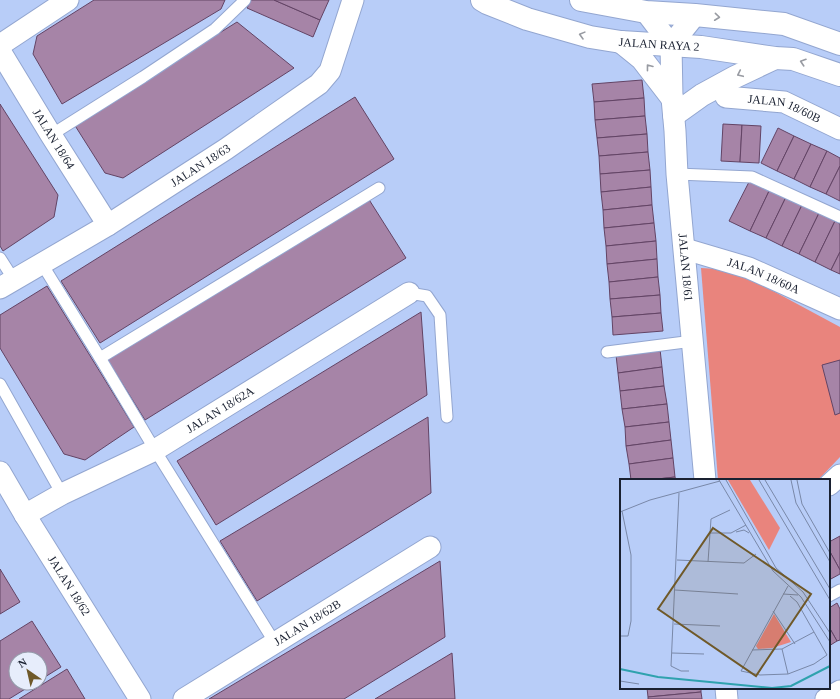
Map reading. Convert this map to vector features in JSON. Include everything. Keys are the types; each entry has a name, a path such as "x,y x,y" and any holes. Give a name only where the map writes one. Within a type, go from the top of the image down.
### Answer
{"main road":[{"name":"JALAN RAYA 2","path":"482,0 527,19 590,37 671,50 701,47 775,58 793,59 840,75"},
{"path":"581,0 646,12 784,24 840,44"},
{"path":"620,42 642,59 673,106 702,95 775,58"}],"street":[{"path":"0,45 68,0"},
{"name":"JALAN 18/63","path":"7,284 108,225 226,149 319,84 330,71 353,0"},
{"path":"646,12 671,50 694,15"},
{"name":"JALAN 18/61","path":"671,50 677,174 705,479"},
{"name":"JALAN 18/64","path":"0,51 108,225"},
{"name":"JALAN 18/60B","path":"726,97 784,102 840,129"},
{"name":"JALAN 18/60A","path":"684,249 749,268 840,310"},
{"name":"JALAN 18/62A","path":"26,515 62,494 155,450 409,293"},
{"name":"JALAN 18/62","path":"0,472 140,699"},
{"path":"830,484 840,475"},
{"name":"JALAN 18/62B","path":"184,699 430,547"},
{"path":"726,689 727,699"},
{"path":"826,699 840,691"}],"lane":[{"path":"51,135 143,77 215,29 245,0"},
{"path":"677,174 752,176 840,216"},
{"path":"100,358 379,188"},
{"path":"0,258 7,284"},
{"path":"42,264 275,643"},
{"path":"409,293 427,296 440,315 447,416"},
{"path":"607,352 693,341"},
{"path":"0,384 62,494"},
{"path":"830,595 840,590"}],"shaded area":[{"path":"701,268 734,270 840,327 840,457 818,479 718,479"}],"building":[{"path":"94,0 225,0 221,9 62,104 33,54 37,36"},
{"path":"251,0 274,0 320,20 313,37 247,8"},
{"path":"274,0 329,0 320,20"},
{"path":"237,22 294,68 123,178 105,173 74,124"},
{"path":"642,80 644,98 594,102 592,84"},
{"path":"355,97 394,159 100,343 61,281"},
{"path":"644,98 645,116 595,120 594,102"},
{"path":"0,104 58,195 54,217 3,251 0,246"},
{"path":"645,116 647,134 597,138 595,120"},
{"path":"723,124 742,125 740,162 721,161"},
{"path":"742,125 761,126 759,163 740,162"},
{"path":"778,128 794,136 777,171 761,163"},
{"path":"647,134 648,152 599,156 597,138"},
{"path":"794,136 811,144 794,179 777,171"},
{"path":"811,144 827,151 810,187 794,179"},
{"path":"827,151 840,158 840,166 826,194 810,187"},
{"path":"648,152 650,170 600,174 599,156"},
{"path":"840,166 840,201 826,194"},
{"path":"650,170 651,187 601,192 600,174"},
{"path":"750,180 770,189 750,231 729,221"},
{"path":"651,187 652,205 603,210 601,192"},
{"path":"770,189 786,197 766,238 750,231"},
{"path":"786,197 802,205 782,246 766,238"},
{"path":"368,198 406,258 145,420 107,359"},
{"path":"652,205 654,223 604,228 603,210"},
{"path":"802,205 819,213 799,254 782,246"},
{"path":"819,213 835,221 815,262 799,254"},
{"path":"835,221 840,224 840,252 831,270 815,262"},
{"path":"654,223 656,241 606,246 604,228"},
{"path":"656,241 657,259 607,264 606,246"},
{"path":"840,252 840,274 831,270"},
{"path":"657,259 658,277 609,282 607,264"},
{"path":"658,277 660,295 610,299 609,282"},
{"path":"47,286 134,427 85,460 64,454 0,348 0,315"},
{"path":"660,295 661,313 612,317 610,299"},
{"path":"421,312 427,395 216,525 177,461"},
{"path":"661,313 663,331 613,335 612,317"},
{"path":"660,349 662,367 618,373 616,355"},
{"path":"840,360 840,413 835,415 822,365"},
{"path":"662,367 664,386 620,391 618,373"},
{"path":"664,386 667,404 622,409 620,391"},
{"path":"667,404 669,422 625,427 622,409"},
{"path":"428,417 431,493 257,601 220,541"},
{"path":"669,422 671,440 626,446 625,427"},
{"path":"671,440 673,458 629,464 626,446"},
{"path":"673,458 675,477 658,479 631,479 629,464"},
{"path":"675,477 676,479 658,479"},
{"path":"840,536 840,570 830,552 830,541"},
{"path":"830,552 840,570 840,574 830,579"},
{"path":"440,561 445,637 344,699 209,699"},
{"path":"0,569 20,602 0,614"},
{"path":"837,603 840,609 840,640 837,641 830,629 830,607"},
{"path":"32,621 61,667 48,675 48,651 8,651 8,691 22,691 9,699 0,699 0,641"},
{"path":"830,629 837,641 830,645"},
{"path":"452,653 455,699 375,699"},
{"path":"67,669 85,699 19,699 32,691 48,691 48,681"},
{"path":"647,689 701,689 701,692 648,697"},
{"path":"701,692 702,699 648,699 648,697"}]}
